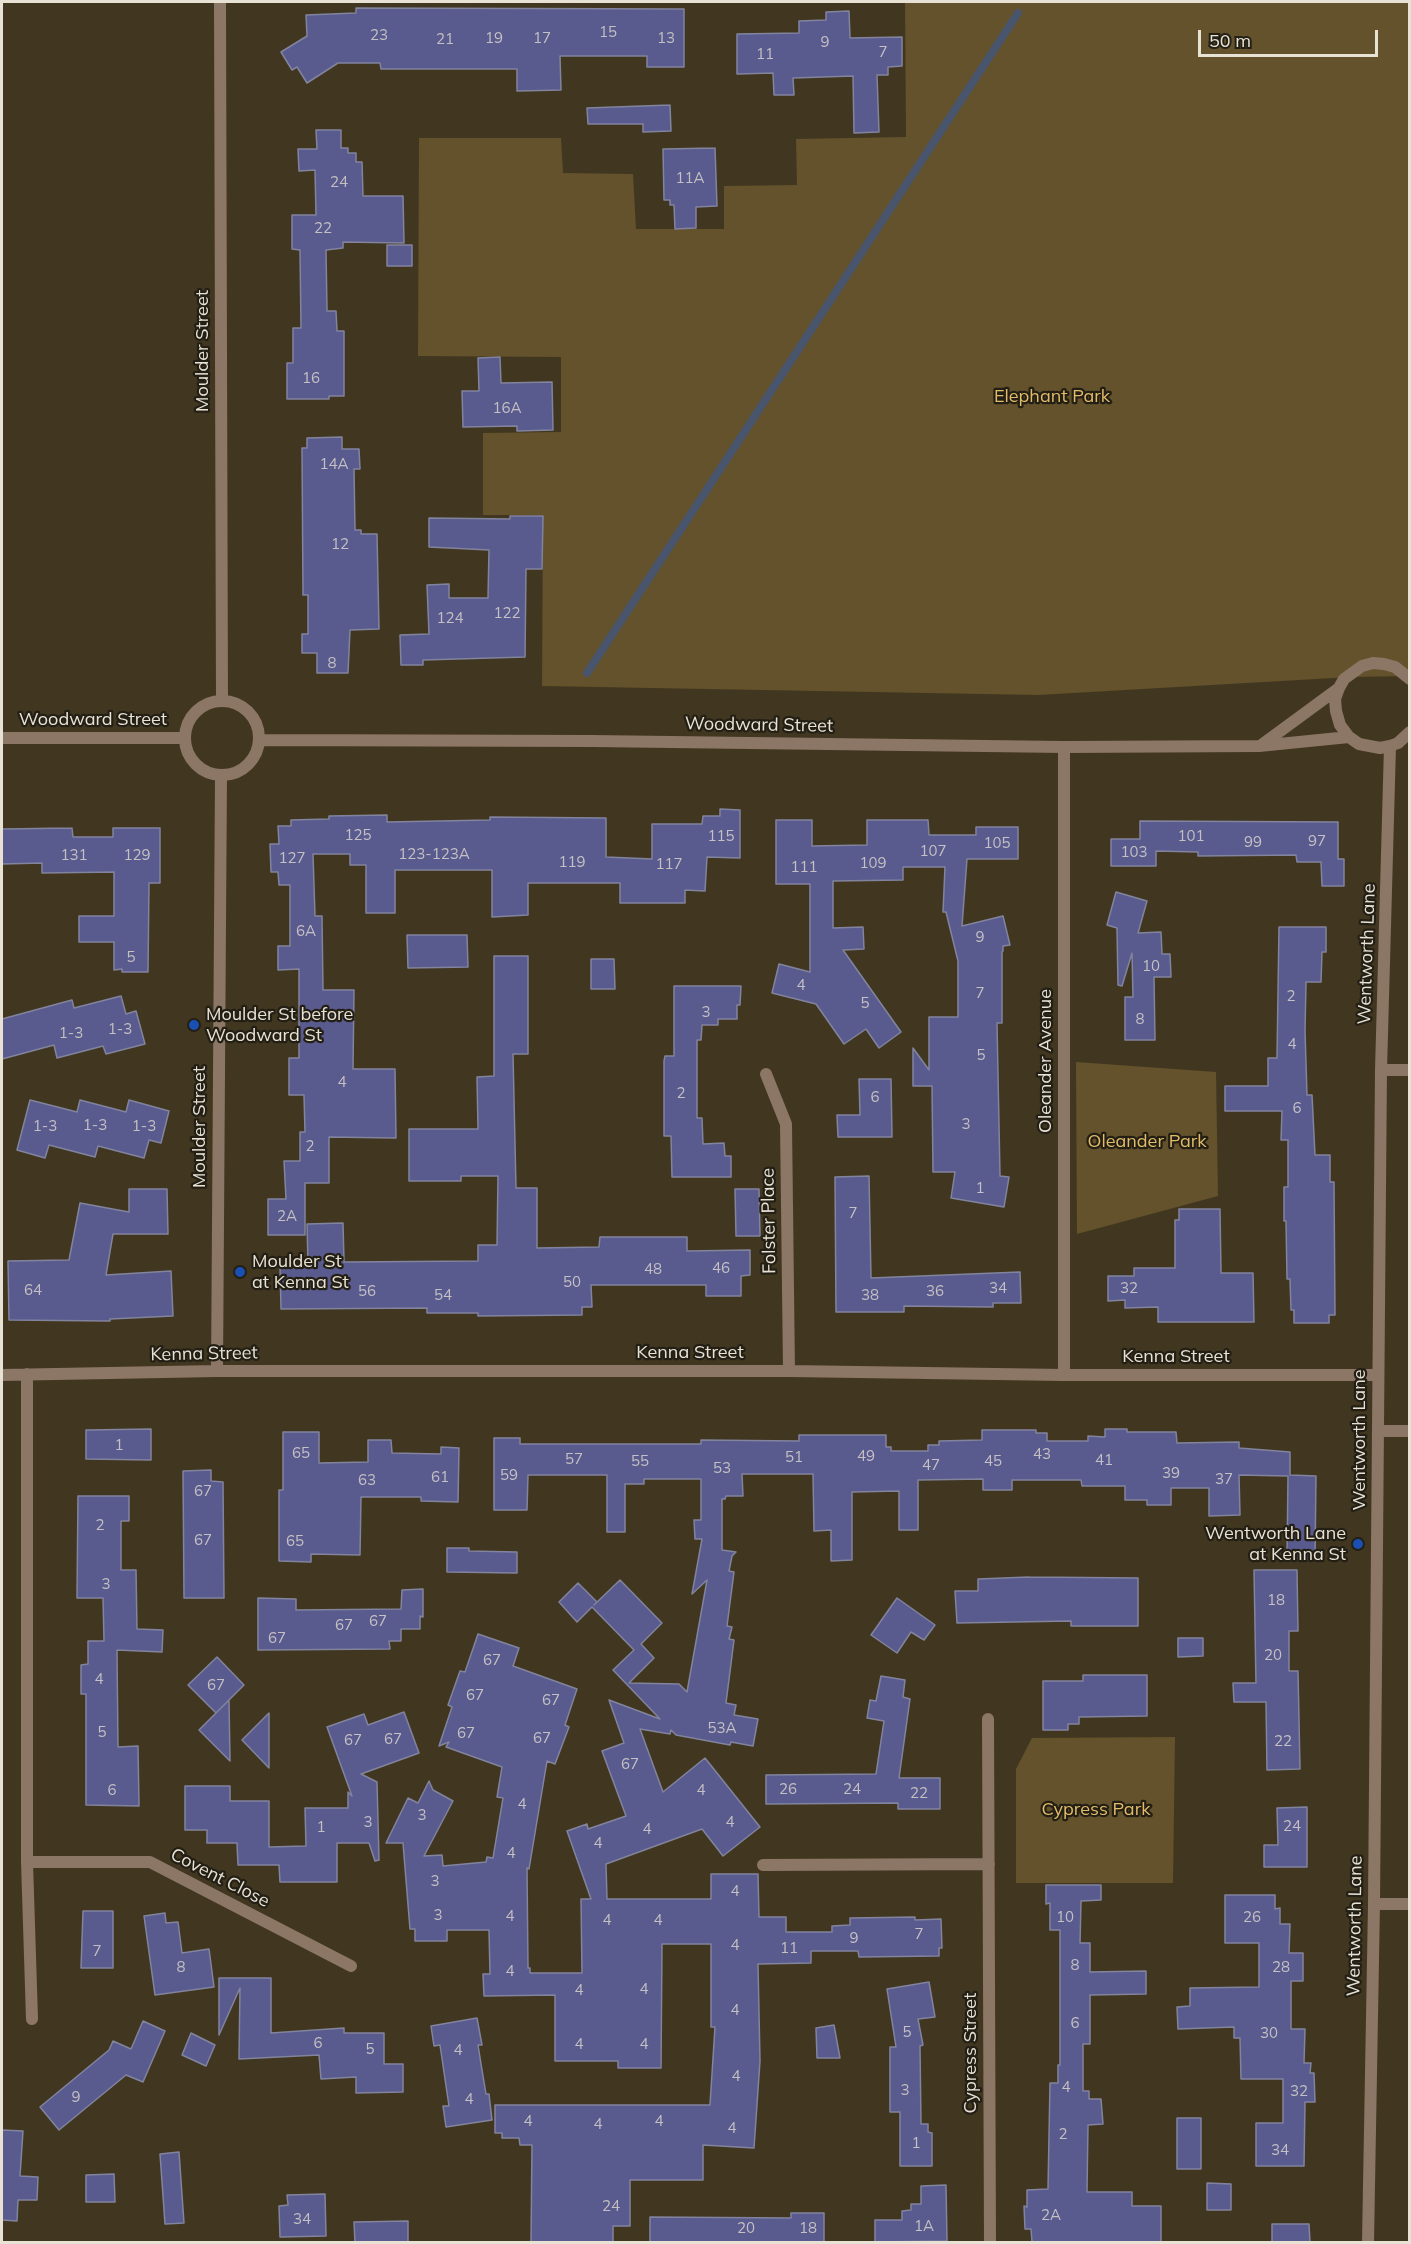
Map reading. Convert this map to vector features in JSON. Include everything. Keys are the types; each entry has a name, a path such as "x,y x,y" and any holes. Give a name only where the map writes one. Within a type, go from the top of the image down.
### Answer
{"street":[{"name":"Moulder Street","path":"220,2 222,701"},
{"path":"1259,746 1339,688 1352,671 1373,663 1395,667 1410,679"},
{"path":"1339,688 1335,699 1340,725 1349,737 1359,744 1371,747 1390,746 1410,732"},
{"path":"222,701 244,708 252,717 259,740 251,760 243,768 221,775 201,768 193,760 187,750 185,738 192,716 200,708 222,701"},
{"name":"Woodward Street","path":"259,740 592,741 1064,747 1259,746 1349,737"},
{"name":"Woodward Street","path":"2,738 185,738"},
{"name":"Wentworth Lane","path":"1368,2242 1374,1904 1381,1070 1390,746"},
{"name":"Oleander Avenue","path":"1064,747 1064,1375"},
{"name":"Moulder Street","path":"217,1371 221,775"},
{"path":"1381,1070 1410,1070"},
{"name":"Folster Place","path":"766,1074 786,1124 789,1371"},
{"name":"Kenna Street","path":"2,1375 217,1371 789,1371 1064,1375 1378,1375"},
{"path":"27,1374 27,1862 32,2019"},
{"path":"1379,1431 1410,1431"},
{"name":"Cypress Street","path":"987,1719 990,2242"},
{"name":"Covent Close","path":"27,1862 150,1862 351,1966"},
{"path":"763,1865 989,1864"},
{"path":"1374,1904 1410,1904"}],"green space":[{"name":"Elephant Park","path":"905,2 1409,2 1409,676 1351,677 1038,695 542,686 543,515 483,515 483,433 561,432 561,357 418,356 419,138 561,138 563,173 633,174 636,229 724,229 724,186 797,185 796,139 906,137"},
{"name":"Oleander Park","path":"1076,1062 1216,1072 1218,1196 1077,1234"},
{"name":"Cypress Park","path":"1175,1737 1173,1883 1016,1883 1016,1769 1032,1738"}],"building":[{"path":"356,8 684,9 684,67 647,67 647,56 560,56 561,90 517,91 517,69 381,69 380,63 338,63 307,83 297,67 292,70 281,52 307,36 306,15 356,13"},
{"path":"849,11 850,38 902,37 902,66 888,67 888,75 877,75 879,132 854,133 853,76 793,78 794,95 774,95 773,73 737,74 737,34 799,33 799,21 826,20 826,12"},
{"path":"670,105 671,131 643,132 643,124 588,124 587,108"},
{"path":"316,130 341,130 341,148 348,148 348,153 356,153 356,162 362,162 363,196 403,196 404,243 343,242 343,248 326,250 327,311 336,311 337,331 344,331 344,396 329,396 329,399 287,399 287,363 293,363 293,328 301,328 300,250 292,249 292,215 316,215 315,170 299,171 298,149 317,149"},
{"path":"715,148 717,206 696,207 696,228 675,229 674,205 670,205 670,200 664,200 663,149"},
{"path":"387,245 412,245 412,266 387,266"},
{"path":"500,357 501,383 552,382 553,430 517,431 517,426 463,427 462,391 479,391 478,358"},
{"path":"342,437 342,449 359,449 360,469 354,469 355,530 361,530 361,534 377,534 379,629 350,630 348,673 317,673 317,653 302,653 302,634 308,634 308,595 303,595 302,448 307,448 307,438"},
{"path":"510,516 543,516 542,569 526,569 525,657 423,660 423,665 401,665 400,635 429,634 427,585 449,584 449,598 488,598 489,550 429,547 429,518 510,519"},
{"path":"720,809 740,810 740,858 707,857 705,891 685,890 685,903 620,903 620,883 528,883 528,915 492,917 492,870 395,870 395,913 366,913 366,865 350,865 350,854 313,854 315,916 322,916 323,990 354,990 353,1069 395,1069 396,1138 329,1137 329,1183 305,1183 305,1235 268,1235 268,1199 286,1199 284,1161 300,1161 300,1132 305,1132 304,1095 289,1095 289,1058 299,1058 299,969 278,970 278,946 290,946 290,885 279,885 278,872 271,872 270,844 279,844 278,826 291,826 291,820 329,819 329,816 387,815 387,822 490,820 490,817 606,818 606,857 652,859 652,824 702,824 703,816 720,816"},
{"path":"776,820 812,820 812,846 867,845 867,820 928,820 929,835 976,835 976,827 1018,827 1018,859 967,859 962,926 1003,916 1010,945 1003,946 1002,952 1002,1023 997,1023 1000,1176 1009,1177 1004,1207 951,1198 955,1172 933,1172 932,1086 913,1086 913,1048 929,1070 929,1017 958,1017 958,961 946,912 943,912 945,867 903,867 903,880 833,881 833,928 863,927 864,949 843,950 901,1032 879,1048 866,1029 844,1044 816,1004 772,993 779,964 810,972 810,884 776,884"},
{"path":"1140,821 1338,822 1338,859 1344,859 1344,886 1322,886 1321,862 1297,862 1296,855 1198,856 1198,852 1156,851 1156,866 1111,866 1111,839 1140,839"},
{"path":"72,828 73,837 113,837 113,828 160,828 160,883 149,883 148,972 114,970 114,942 79,942 79,916 114,916 114,872 42,873 42,863 2,864 2,829"},
{"path":"1116,892 1147,901 1138,933 1161,932 1162,954 1170,954 1171,977 1154,977 1155,1040 1125,1040 1125,997 1133,997 1132,953 1122,986 1118,985 1117,928 1107,925"},
{"path":"1279,927 1326,927 1326,952 1322,952 1321,982 1306,982 1305,1031 1307,1095 1312,1095 1315,1155 1330,1155 1330,1182 1334,1182 1335,1315 1329,1315 1329,1323 1294,1323 1294,1310 1291,1310 1290,1279 1287,1279 1286,1221 1284,1221 1284,1187 1288,1187 1288,1140 1281,1140 1282,1111 1225,1111 1225,1086 1268,1086 1268,1058 1277,1058"},
{"path":"407,935 467,935 468,967 408,968"},
{"path":"494,956 528,956 528,1054 513,1054 516,1188 537,1188 537,1248 599,1247 600,1237 687,1237 687,1251 750,1250 750,1275 741,1276 741,1296 706,1296 706,1285 591,1285 592,1307 582,1307 582,1315 478,1316 478,1313 427,1313 427,1308 281,1309 280,1266 308,1264 307,1224 343,1223 344,1262 478,1261 478,1245 497,1245 498,1176 461,1176 461,1181 409,1181 409,1129 478,1129 477,1077 494,1076"},
{"path":"591,959 614,959 615,989 591,989"},
{"path":"674,986 741,986 737,1019 718,1019 718,1025 702,1025 701,1040 697,1040 697,1118 702,1118 703,1144 724,1143 725,1156 731,1156 731,1177 672,1177 671,1136 664,1136 664,1061 665,1056 674,1056"},
{"path":"121,996 126,1014 136,1011 145,1044 106,1054 103,1046 57,1058 54,1045 2,1059 2,1019 72,1000 74,1008"},
{"path":"859,1079 891,1079 892,1137 838,1137 837,1115 860,1115"},
{"path":"30,1100 77,1112 80,1100 126,1112 129,1100 169,1111 161,1143 149,1140 144,1158 98,1146 95,1157 49,1145 45,1158 17,1150"},
{"path":"869,1176 871,1278 1020,1272 1021,1303 993,1303 993,1307 904,1306 904,1312 836,1312 835,1177"},
{"path":"129,1189 167,1189 168,1234 113,1234 106,1275 171,1271 173,1316 110,1319 110,1321 9,1320 8,1261 69,1260 80,1203 129,1212"},
{"path":"735,1189 759,1189 760,1236 736,1236"},
{"path":"1179,1209 1220,1209 1221,1273 1253,1273 1254,1322 1158,1322 1158,1307 1125,1308 1125,1300 1108,1301 1108,1276 1134,1276 1134,1268 1175,1268 1175,1220 1179,1220"},
{"path":"151,1429 151,1460 86,1459 86,1430"},
{"path":"1105,1429 1127,1429 1127,1432 1176,1432 1177,1443 1239,1442 1239,1448 1290,1452 1290,1475 1316,1476 1315,1559 1287,1558 1288,1476 1239,1475 1240,1515 1209,1516 1209,1488 1171,1488 1171,1505 1147,1505 1147,1500 1125,1500 1125,1486 1082,1486 1081,1480 1012,1480 1012,1490 983,1490 983,1479 918,1480 918,1530 899,1530 899,1491 852,1492 852,1560 831,1561 831,1530 814,1531 813,1474 742,1474 743,1496 726,1496 722,1499 722,1550 736,1552 732,1556 729,1571 734,1572 727,1626 732,1627 729,1639 734,1640 726,1703 736,1705 734,1715 758,1719 753,1746 731,1742 730,1745 676,1735 671,1730 670,1734 640,1729 663,1792 705,1758 760,1827 723,1856 702,1829 606,1864 607,1899 711,1899 711,1874 758,1874 759,1917 786,1917 786,1932 832,1932 832,1926 850,1925 850,1918 941,1919 942,1948 939,1948 939,1956 859,1957 858,1951 811,1951 811,1963 758,1964 760,2061 754,2148 703,2145 703,2180 630,2180 630,2226 613,2226 613,2242 531,2242 532,2145 520,2145 519,2138 502,2138 502,2133 495,2133 495,2105 710,2105 715,2027 711,2027 711,1944 662,1944 661,2068 618,2068 618,2061 555,2061 555,1995 484,1996 483,1974 490,1974 489,1930 447,1930 447,1941 415,1941 415,1929 410,1929 403,1843 386,1843 408,1798 418,1803 429,1781 433,1790 453,1801 424,1856 442,1855 443,1866 486,1862 487,1857 493,1858 503,1798 497,1797 502,1767 446,1747 449,1742 439,1746 452,1707 448,1705 460,1671 465,1672 478,1634 519,1648 513,1666 577,1689 565,1725 569,1727 555,1764 547,1761 529,1869 527,1868 528,1968 530,1968 530,1973 582,1973 581,1899 591,1899 567,1831 587,1824 588,1829 626,1816 602,1751 624,1743 609,1700 660,1719 613,1670 634,1650 592,1607 577,1622 559,1602 578,1583 597,1602 594,1605 620,1580 662,1623 641,1644 654,1658 629,1683 679,1684 687,1692 707,1580 692,1594 702,1539 695,1539 694,1520 701,1520 701,1479 644,1479 644,1484 625,1484 625,1532 607,1532 607,1475 528,1475 527,1510 494,1510 494,1438 520,1438 520,1444 701,1444 701,1440 799,1441 799,1435 886,1435 886,1447 891,1447 891,1451 928,1451 928,1445 939,1445 939,1441 982,1440 982,1430 1036,1430 1036,1433 1047,1433 1047,1441 1088,1441 1088,1436 1105,1437"},
{"path":"283,1432 319,1432 319,1463 368,1462 368,1440 391,1440 392,1453 441,1454 441,1447 459,1448 458,1502 421,1501 421,1497 361,1497 360,1555 311,1554 311,1562 279,1561 279,1490 283,1490"},
{"path":"211,1470 211,1481 223,1482 224,1598 184,1598 183,1471"},
{"path":"78,1496 129,1496 129,1521 121,1521 121,1570 136,1570 137,1629 163,1630 162,1652 117,1650 118,1747 138,1746 139,1806 86,1805 86,1694 81,1694 81,1665 88,1664 88,1641 104,1641 103,1598 77,1598"},
{"path":"447,1548 517,1552 517,1573 447,1572"},
{"path":"1254,1570 1297,1570 1298,1631 1289,1631 1289,1671 1298,1671 1300,1769 1267,1770 1266,1702 1234,1702 1233,1683 1256,1683"},
{"path":"1138,1578 1138,1626 1071,1626 1071,1621 957,1623 955,1591 978,1591 978,1579"},
{"path":"423,1589 423,1617 420,1616 420,1629 401,1629 401,1641 389,1641 390,1649 258,1650 258,1598 296,1599 296,1610 401,1609 402,1590"},
{"path":"897,1598 935,1625 924,1640 911,1632 897,1653 871,1635"},
{"path":"1178,1638 1203,1638 1203,1656 1178,1657"},
{"path":"217,1657 244,1685 216,1713 188,1685"},
{"path":"1083,1675 1147,1675 1147,1716 1079,1717 1079,1724 1068,1724 1068,1730 1043,1730 1043,1681 1083,1681"},
{"path":"881,1676 905,1680 903,1697 910,1699 899,1778 940,1778 940,1809 898,1809 898,1803 766,1804 766,1775 876,1774 884,1721 867,1718 870,1700 876,1701"},
{"path":"229,1700 230,1761 199,1730"},
{"path":"404,1712 419,1753 361,1774 377,1782 379,1860 375,1861 369,1843 337,1843 337,1882 280,1882 279,1865 238,1865 237,1843 207,1843 207,1830 185,1830 185,1786 230,1786 230,1801 269,1801 269,1847 306,1846 305,1808 348,1808 348,1792 352,1796 327,1727 364,1714 368,1725"},
{"path":"269,1713 269,1768 242,1740"},
{"path":"1307,1807 1307,1867 1264,1867 1264,1845 1278,1845 1277,1808"},
{"path":"1046,1885 1101,1885 1101,1900 1081,1901 1080,1943 1090,1943 1090,1972 1146,1971 1146,1994 1090,1995 1090,2044 1083,2044 1083,2091 1089,2091 1089,2099 1101,2099 1103,2124 1088,2125 1087,2192 1132,2192 1132,2206 1161,2206 1161,2242 1032,2242 1031,2229 1025,2229 1024,2206 1027,2207 1027,2190 1048,2189 1050,2083 1058,2083 1058,2065 1060,2065 1060,1930 1050,1930 1050,1903 1046,1904"},
{"path":"1225,1895 1275,1895 1275,1909 1280,1908 1280,1924 1290,1924 1289,1953 1303,1953 1303,1981 1291,1981 1291,2029 1305,2029 1304,2063 1311,2063 1310,2073 1314,2073 1315,2102 1305,2102 1304,2166 1256,2166 1256,2123 1283,2123 1283,2079 1241,2079 1240,2038 1234,2038 1234,2027 1178,2029 1177,2007 1190,2006 1190,1988 1259,1987 1259,1943 1225,1943"},
{"path":"83,1911 113,1911 113,1968 81,1968"},
{"path":"165,1913 166,1923 178,1922 182,1953 209,1949 214,1987 155,1995 144,1916"},
{"path":"219,1978 271,1978 271,2033 344,2028 344,2033 384,2033 384,2064 403,2064 403,2092 356,2093 356,2077 321,2079 319,2055 239,2059 240,1988 219,2035"},
{"path":"929,1982 935,2017 918,2019 923,2045 920,2046 921,2124 928,2124 928,2132 932,2133 932,2166 900,2166 900,2112 890,2112 890,2047 896,2047 887,1989"},
{"path":"477,2018 482,2045 478,2045 486,2094 489,2094 492,2120 446,2127 443,2106 449,2106 440,2045 434,2046 431,2026"},
{"path":"143,2021 165,2031 143,2082 126,2075 59,2130 40,2107 109,2050 113,2041 131,2049"},
{"path":"834,2025 840,2058 817,2058 816,2028"},
{"path":"191,2033 215,2045 206,2066 182,2055"},
{"path":"1177,2118 1201,2118 1201,2169 1177,2169"},
{"path":"2,2130 23,2131 20,2176 38,2177 37,2200 18,2200 17,2221 2,2220"},
{"path":"179,2152 184,2223 165,2224 160,2154"},
{"path":"114,2174 115,2202 86,2202 86,2175"},
{"path":"1207,2183 1231,2184 1231,2210 1207,2210"},
{"path":"946,2185 947,2241 875,2242 875,2220 902,2220 902,2211 911,2210 911,2204 921,2204 921,2186"},
{"path":"325,2194 326,2236 280,2237 279,2206 288,2205 287,2195"},
{"path":"791,2213 824,2213 824,2242 650,2242 650,2217 791,2218"},
{"path":"408,2221 408,2242 355,2242 354,2222"},
{"path":"1272,2224 1309,2224 1310,2242 1272,2242"}],"waterway":[{"path":"587,673 1018,13"}],"place":[{"name":"Moulder St before Woodward St","path":"194,1025"},
{"name":"Moulder St at Kenna St","path":"240,1272"},
{"name":"Wentworth Lane at Kenna St","path":"1358,1544"}]}
